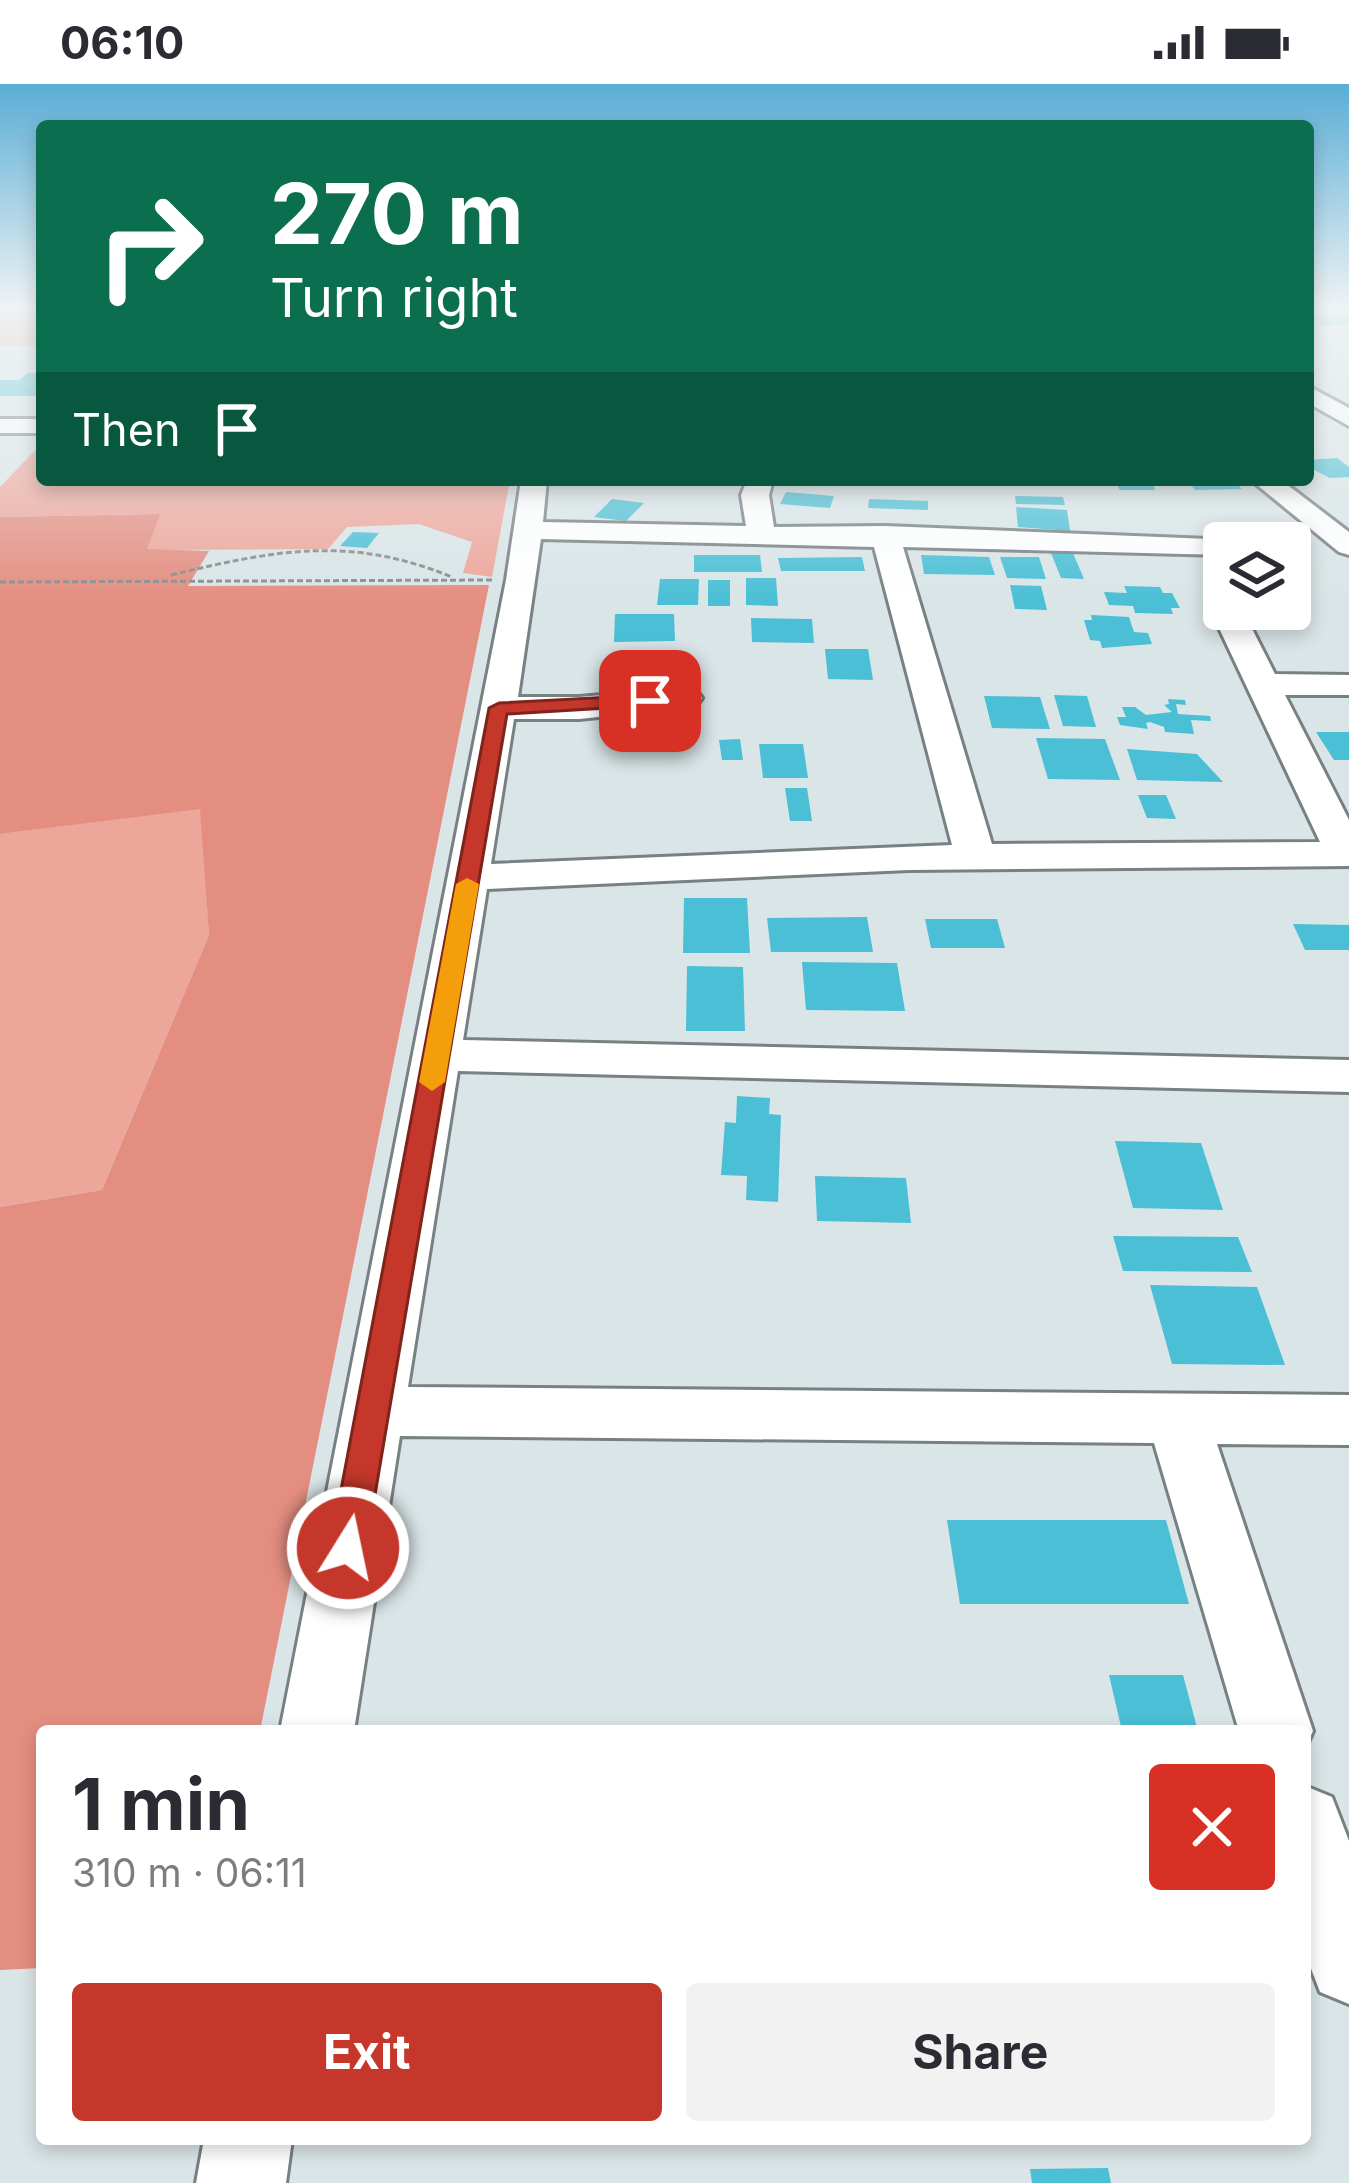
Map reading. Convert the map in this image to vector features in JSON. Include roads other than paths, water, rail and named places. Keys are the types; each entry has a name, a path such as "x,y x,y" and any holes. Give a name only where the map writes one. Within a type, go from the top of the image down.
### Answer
{"street":[{"path":"0,426 36,426"},
{"path":"318,1725 499,708 533,486"},
{"path":"758,486 760,532"},
{"path":"1272,486 1349,548"},
{"path":"526,530 1203,545"},
{"path":"885,535 975,855"},
{"path":"1192,545 1203,566"},
{"path":"1311,549 1349,548"},
{"path":"469,878 725,861 1348,854 1237,630"},
{"path":"1265,684 1349,685"},
{"path":"499,708 579,708 686,698"},
{"path":"437,1055 1349,1076"},
{"path":"371,1411 1349,1420"},
{"path":"1178,1420 1274,1725"},
{"path":"1311,1843 1349,1963"},
{"path":"241,2183 247,2145"}]}
